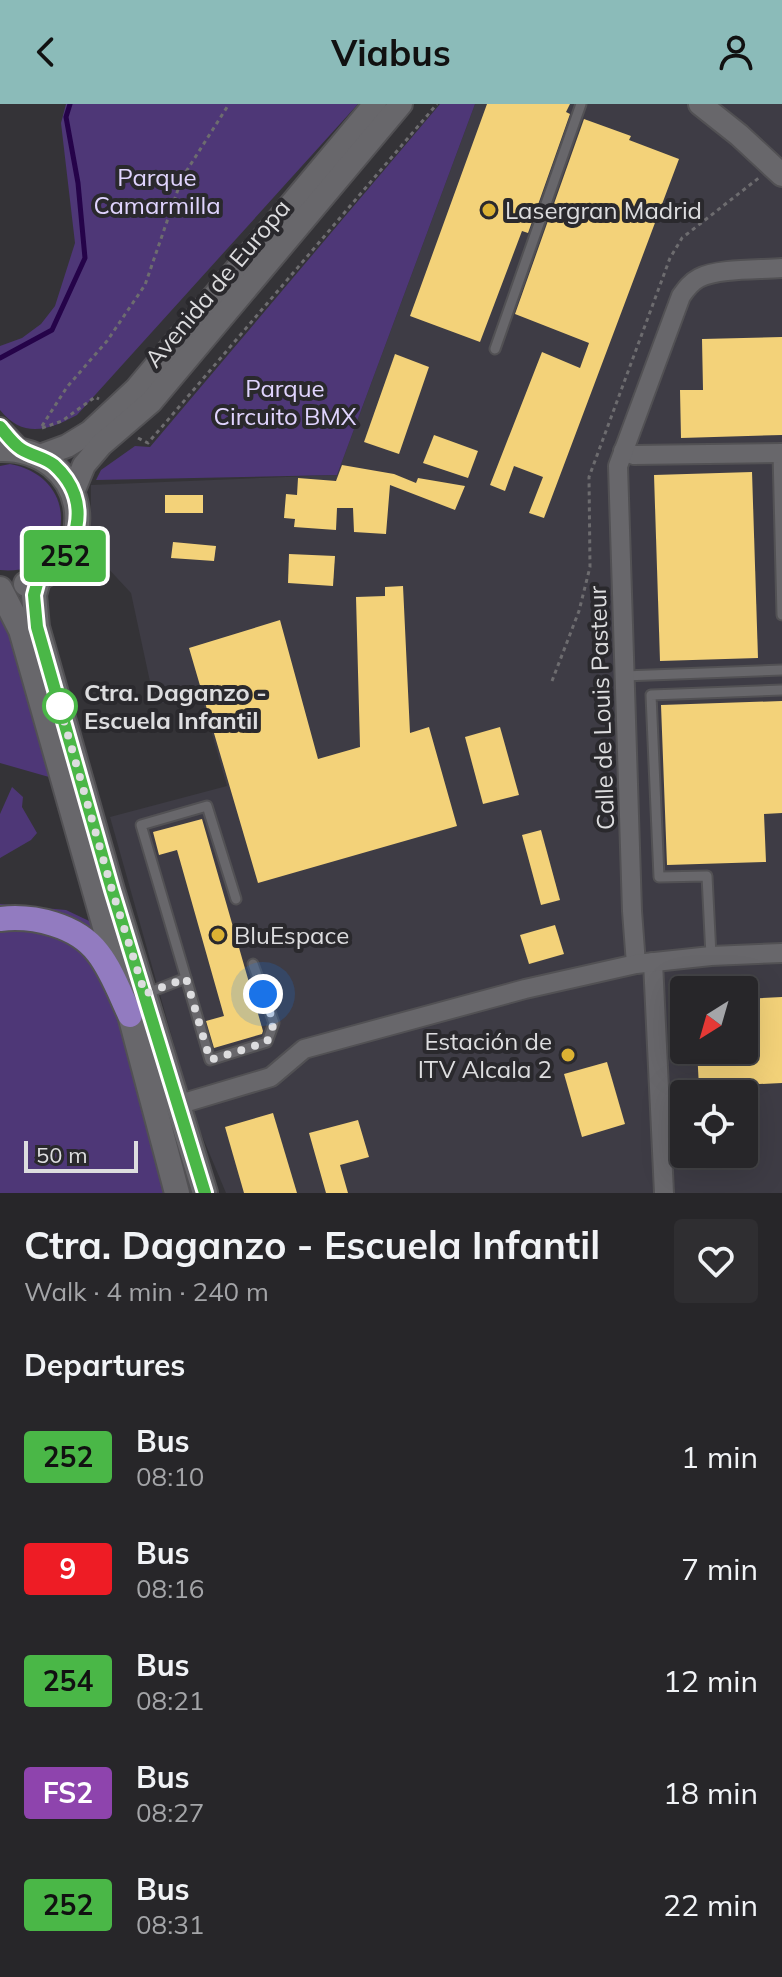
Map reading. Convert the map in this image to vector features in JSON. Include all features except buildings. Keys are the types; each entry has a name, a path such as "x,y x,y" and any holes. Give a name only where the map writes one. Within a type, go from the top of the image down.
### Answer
{"highway":[{"path":"0,919 34,918 57,925 96,949 108,967 130,1015"}],"main road":[{"path":"20,451 54,465 65,477 78,512 76,533 68,552 55,568 38,580 0,587 21,630 177,1193"},
{"path":"38,580 34,595 37,627 112,890 205,1193"}],"street":[{"name":"Avenida de Europa","path":"20,451 67,446 90,432 136,389 375,104"},
{"name":"Avenida de Europa","path":"73,492 84,465 101,445 151,402 401,104"},
{"path":"707,106 779,167"},
{"name":"Calle de Louis Pasteur","path":"664,1193 624,676 618,481 623,451 681,296 701,277 782,268"},
{"path":"0,427 20,451"},
{"path":"623,451 634,455 780,453"},
{"path":"177,1105 271,1077 304,1049 525,989 644,963 782,953"}],"lane":[{"path":"495,349 581,104"},
{"path":"780,453 782,615"},
{"path":"624,676 782,670"},
{"path":"711,956 707,876 659,877 651,695 782,690"},
{"path":"236,899 207,806 141,825 210,1060 267,1042 274,1023 253,964"},
{"path":"145,994 186,978"}],"path":[{"path":"103,401 95,397 62,421 42,428 67,387 107,341 145,285 182,178 229,104"},
{"path":"132,432 148,443 437,104"}],"shaded area":[{"path":"475,104 782,104 782,1193 226,1193 195,1119 110,817 227,786 200,692 155,705 131,593 91,550 91,485 337,475"}],"green space":[{"name":"Parque Camarmilla","path":"66,104 358,104 77,415 46,428 27,428 9,419 0,410 0,346 22,338 41,324 55,306 75,243 61,123"},
{"name":"Parque Circuito BMX","path":"440,104 475,104 337,475 96,480 101,470 135,446 150,447"},
{"path":"10,464 35,473 51,488 60,506 60,526 54,544 42,559 24,568 0,570 0,466"},
{"path":"0,611 15,614 113,924 125,978 99,947 72,926 41,915 0,912 0,904 66,910 106,929 59,786 49,777 0,763"},
{"path":"12,787 23,797 22,807 37,833 31,840 0,858 0,814"},
{"path":"15,928 43,931 66,941 89,959 122,1013 163,1193 0,1193 0,931"}],"waterway":[{"path":"0,358 52,330 85,258 78,183 66,117 70,104"}],"bus line":[{"name":"252","path":"0,427 21,449 54,465 73,492 78,512 76,533 68,552 55,568 38,580 34,595 37,627 112,890 205,1193"}],"place":[{"name":"Lasergran Madrid","path":"489,210"},
{"name":"Ctra. Daganzo - Escuela Infantil","path":"60,706"},
{"name":"BluEspace","path":"218,935"},
{"name":"Estación de ITV Alcala 2","path":"568,1055"}],"route":[{"path":"60,706 58,700 145,994 186,978 210,1060 267,1042 274,1023 263,994"}]}
